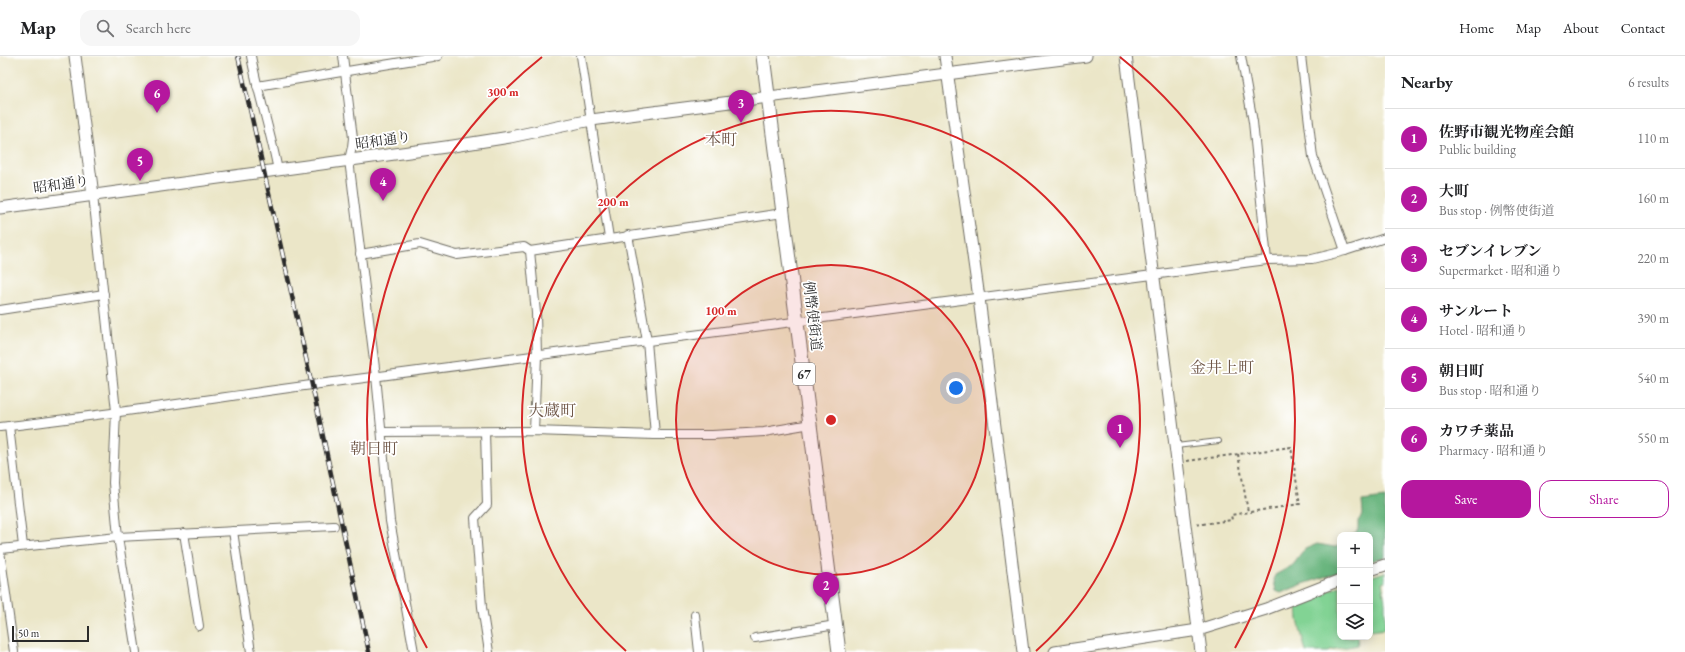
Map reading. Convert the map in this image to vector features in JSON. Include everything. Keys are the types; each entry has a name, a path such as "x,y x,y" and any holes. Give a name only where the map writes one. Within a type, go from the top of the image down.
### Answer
{"main road":[{"name":"例幣使街道","path":"763,56 839,652"}],"street":[{"path":"75,56 93,195 116,411 113,483 118,537 136,652"},
{"path":"251,56 257,86 274,147 278,170"},
{"path":"343,56 353,138 349,160 376,376 390,521 414,652"},
{"path":"257,86 438,56"},
{"path":"581,56 609,238"},
{"path":"945,56 979,298 1023,652"},
{"name":"昭和通り","path":"0,208 510,137 591,120 1086,56"},
{"path":"1126,56 1201,652"},
{"path":"1241,56 1253,122 1267,260"},
{"path":"1301,56 1313,158 1345,251"},
{"path":"530,251 628,235 783,213"},
{"path":"628,235 648,341 655,435"},
{"path":"0,426 1154,274 1267,260 1312,259 1345,251 1385,238"},
{"path":"360,254 420,244 458,255 524,246 530,251 536,313 537,356 534,431"},
{"path":"0,310 104,294"},
{"path":"382,432 534,431 655,435 712,435 764,432 811,424"},
{"path":"9,426 23,546"},
{"path":"485,432 487,504 474,518 482,607 489,652"},
{"path":"14,652 0,550 23,546 118,537 334,526"},
{"path":"233,531 251,652"},
{"path":"184,534 199,626"},
{"path":"1373,569 1385,565"},
{"path":"1055,652 1198,630 1266,609 1337,581"},
{"path":"695,615 699,652"},
{"path":"755,638 836,625"}],"lane":[{"path":"1176,446 1219,441"}],"path":[{"path":"1178,462 1291,447 1300,504 1231,514 1232,520 1185,526"},
{"path":"1238,454 1248,512"}],"green space":[{"path":"1385,498 1385,557 1373,560 1373,532 1356,532 1358,521 1363,514 1362,501"},
{"path":"1317,544 1337,546 1337,573 1281,593 1276,591 1274,581 1275,575 1293,565 1305,549"},
{"path":"1385,572 1385,581 1382,582 1385,603 1385,629 1373,631 1373,604 1373,576"},
{"path":"1337,587 1337,640 1357,640 1358,645 1330,650 1329,652 1306,652 1298,620 1297,603"}],"railway":[{"path":"238,56 312,385 369,652"}],"place":[{"name":"カワチ薬品","path":"157,113"},
{"name":"セブンイレブン","path":"741,123"},
{"name":"朝日町","path":"140,181"},
{"name":"サンルート","path":"383,201"},
{"name":"佐野市観光物産会館","path":"1120,448"},
{"name":"大町","path":"826,605"}],"district":[{"name":"本町","path":"721,139"},
{"name":"金井上町","path":"1222,367"},
{"name":"大蔵町","path":"552,410"},
{"name":"朝日町","path":"374,448"}]}
